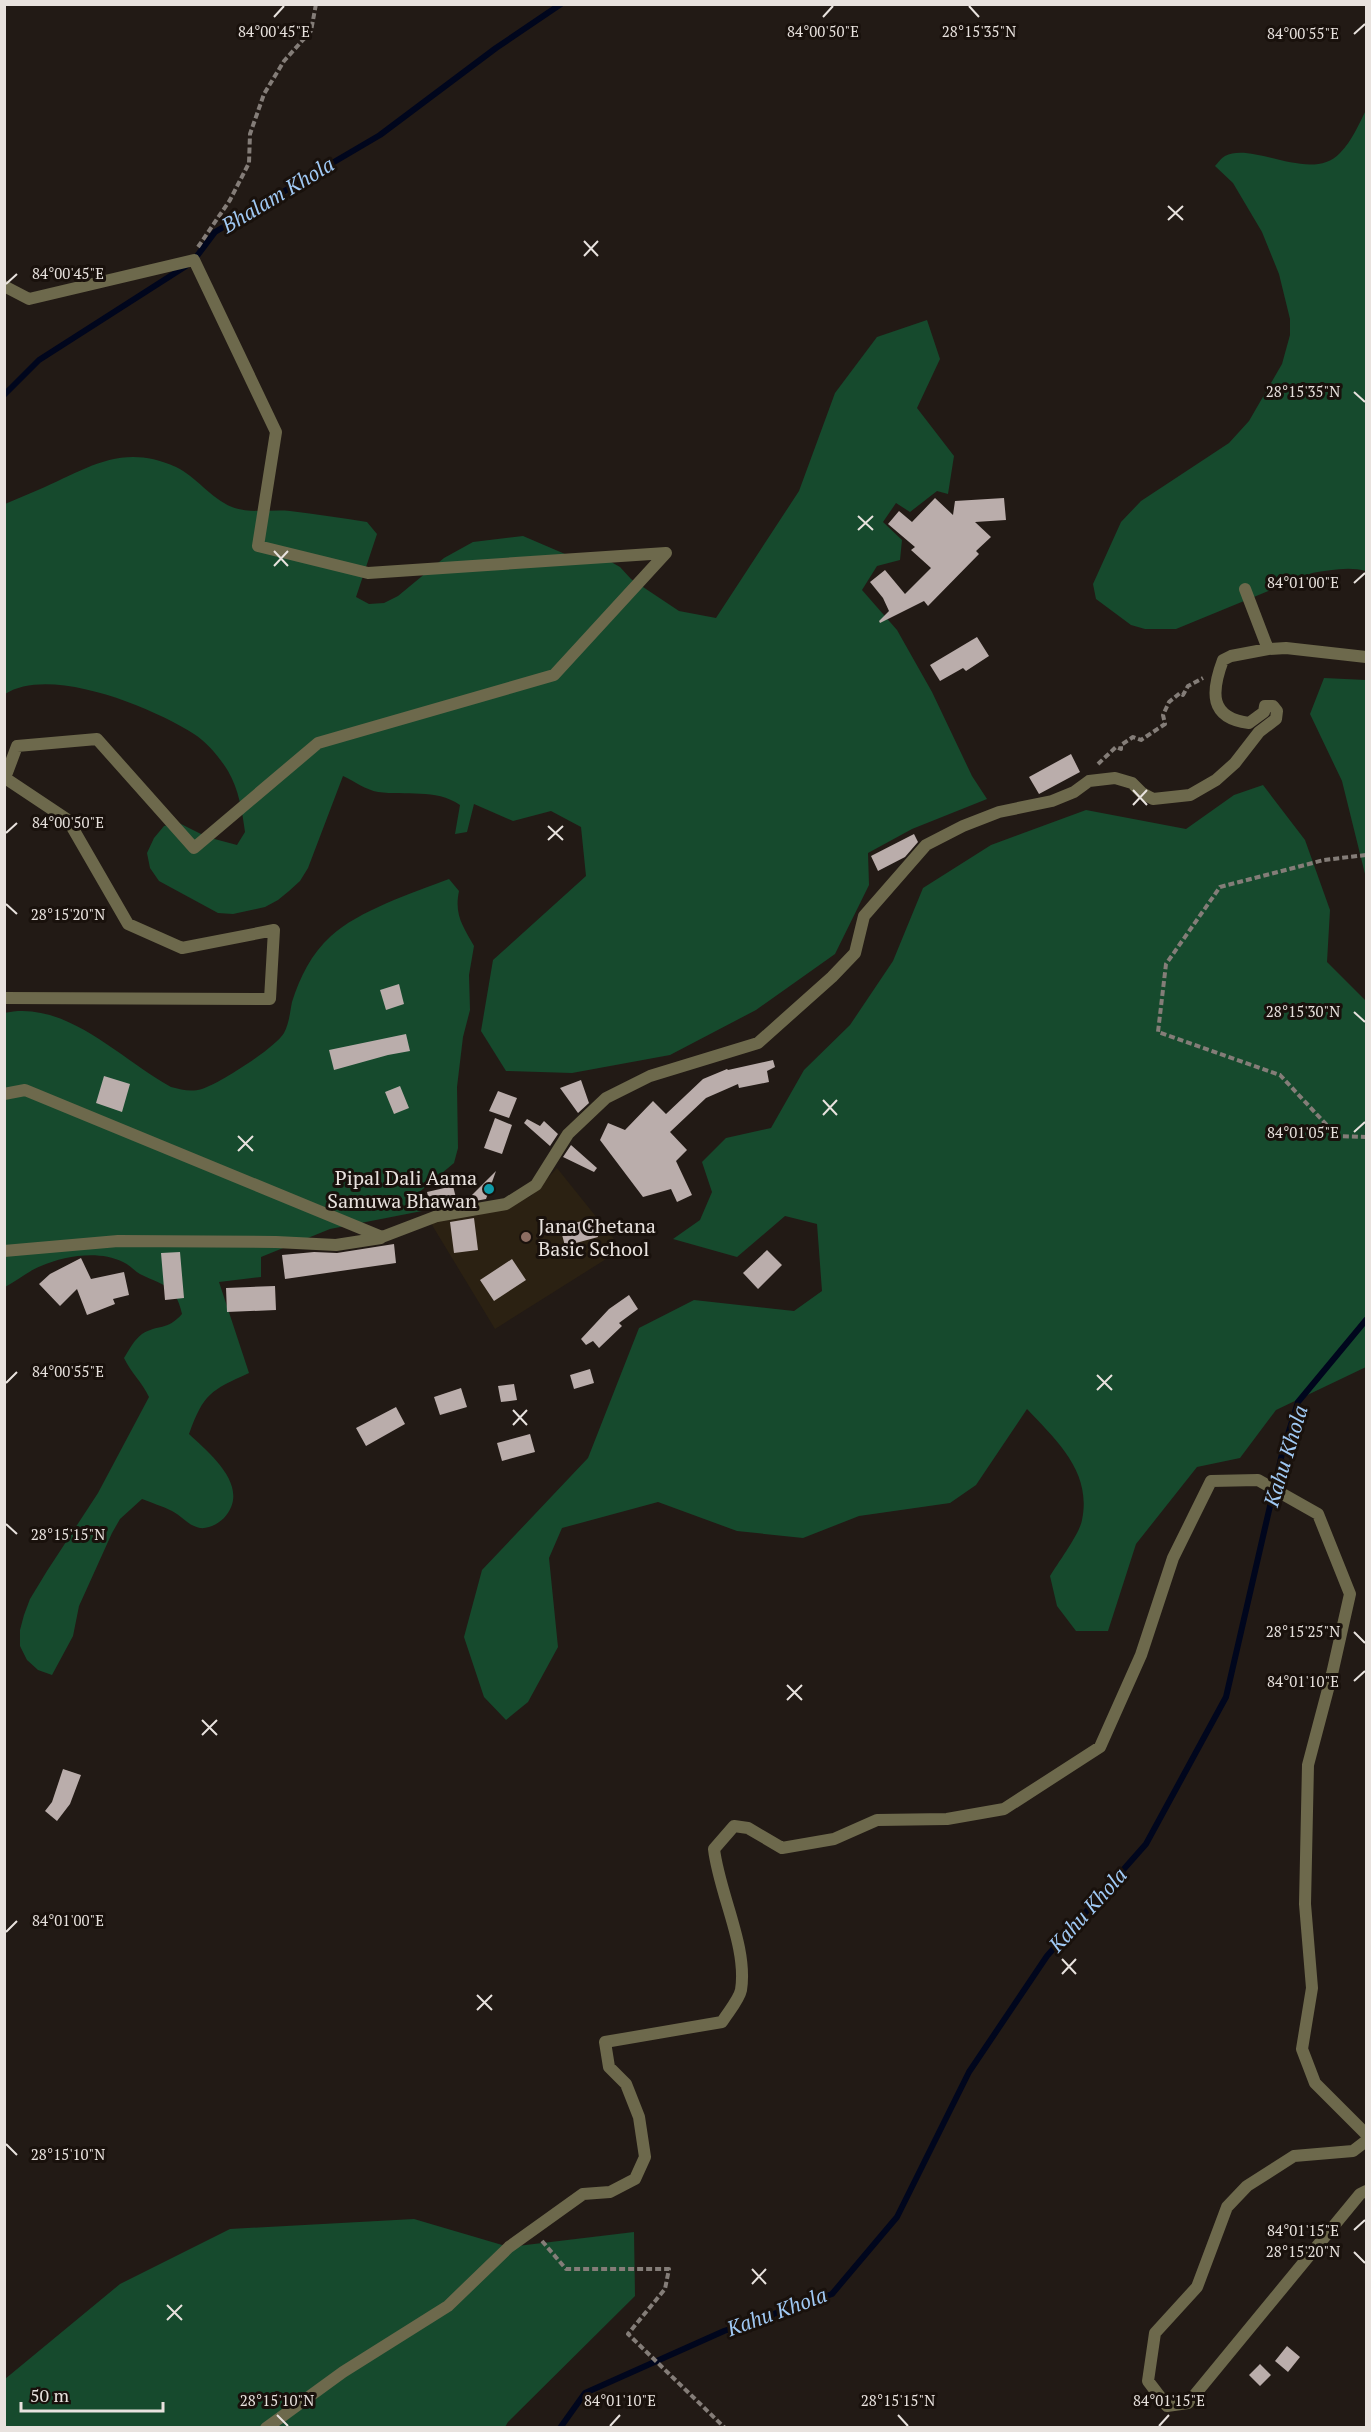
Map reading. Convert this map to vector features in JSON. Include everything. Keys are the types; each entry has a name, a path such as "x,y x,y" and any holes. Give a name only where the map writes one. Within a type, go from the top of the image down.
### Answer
{"street":[{"path":"4,286 29,300 194,260 276,432 258,546 368,573 666,553 554,675 318,743 194,848 97,739 17,746 5,778 68,820 128,924 182,948 274,930 270,999 4,998"},
{"path":"1245,589 1268,649"},
{"path":"4,1251 118,1241 276,1242 336,1245 382,1238 437,1216 506,1204 536,1185 568,1134 606,1098 650,1076 758,1043 832,977 855,953 864,916 926,845 963,826 999,812 1052,801 1074,792 1091,781 1115,778 1132,783 1142,793 1153,799 1190,795 1216,780 1235,763 1259,732 1276,719 1277,711 1273,706 1265,706 1264,712 1250,723 1235,721 1224,716 1217,704 1214,685 1224,660 1231,656 1286,648 1366,657"},
{"path":"4,1094 25,1090 382,1238"},
{"path":"266,2427 343,2372 448,2306 509,2247 583,2194 610,2192 635,2179 645,2157 639,2117 626,2084 609,2067 605,2042 722,2022 741,1991 740,1951 716,1869 714,1849 734,1826 748,1828 782,1848 834,1839 877,1820 946,1819 1004,1809 1100,1747 1141,1655 1173,1558 1210,1481 1258,1480 1318,1514 1350,1594 1308,1765 1305,1904 1312,1988 1302,2049 1316,2083 1366,2134"},
{"path":"1366,2142 1353,2151 1294,2156 1247,2186 1227,2207 1197,2287 1155,2333 1148,2381 1167,2406 1188,2403 1360,2194 1366,2191"}],"path":[{"path":"190,261 230,200 249,164 250,134 264,94 284,61 311,31 316,4"},
{"path":"1091,781 1100,773 1098,765 1110,751 1116,747 1121,749 1121,744 1133,737 1141,740 1156,731 1165,724 1162,715 1169,702 1180,693 1183,695 1188,686 1220,670"},
{"path":"1366,855 1324,860 1220,887 1166,964 1158,1032 1280,1075 1337,1136 1366,1137"},
{"path":"533,2230 567,2270 669,2269 665,2289 628,2334 725,2427"}],"shaded area":[{"name":"Jana Chetana Basic School","path":"557,1168 622,1249 495,1329 429,1220 499,1210 531,1196"}],"green space":[{"path":"1366,110 1366,571 1346,569 1312,573 1176,629 1145,629 1131,625 1096,599 1093,584 1121,522 1141,501 1229,443 1249,421 1282,364 1290,335 1290,319 1279,274 1262,232 1233,183 1215,166 1225,156 1237,153 1298,164 1328,161 1340,153 1348,143"},
{"path":"927,320 940,359 917,408 954,456 948,494 937,491 910,512 896,503 883,522 902,540 900,560 877,566 862,590 897,630 932,692 972,776 987,799 912,829 868,853 869,885 835,954 756,1010 670,1055 572,1073 506,1071 481,1031 493,960 586,876 581,827 551,811 513,821 474,804 467,832 455,834 460,805 441,796 430,794 378,792 343,776 308,868 300,881 278,900 265,907 233,914 218,913 159,881 150,868 147,853 154,838 164,826 179,823 207,837 237,845 245,832 240,801 232,778 208,746 199,737 176,723 101,693 48,684 24,686 5,694 5,504 89,467 121,458 138,457 176,467 224,503 239,509 290,511 367,522 377,534 356,597 369,604 384,603 398,596 444,558 473,542 523,536 565,554 597,554 620,567 631,579 679,611 716,618 799,491 835,393 877,337"},
{"path":"1324,678 1366,680 1366,878 1342,781 1310,714"},
{"path":"1263,785 1305,840 1330,910 1327,962 1366,1001 1366,1367 1276,1410 1240,1458 1197,1467 1136,1544 1108,1631 1076,1631 1057,1606 1050,1576 1080,1526 1084,1503 1082,1487 1070,1458 1027,1409 976,1485 950,1503 859,1516 803,1538 737,1531 658,1502 562,1528 549,1558 558,1647 528,1702 506,1720 484,1697 464,1637 482,1570 588,1458 639,1328 694,1300 794,1311 822,1291 817,1224 785,1216 737,1257 673,1239 700,1220 712,1192 702,1162 726,1138 771,1128 804,1070 850,1025 893,961 923,888 991,845 1086,810 1186,829 1234,795"},
{"path":"449,879 459,891 459,914 474,946 469,975 470,1010 463,1037 457,1087 458,1148 454,1163 417,1194 422,1211 330,1229 261,1257 261,1277 219,1282 249,1373 225,1384 204,1401 189,1434 225,1472 231,1483 233,1495 231,1506 219,1522 210,1527 200,1528 172,1511 142,1499 120,1519 112,1533 79,1606 73,1636 52,1675 38,1670 27,1660 20,1646 20,1630 30,1599 98,1493 149,1397 124,1358 142,1334 172,1323 182,1314 173,1292 168,1288 139,1274 123,1262 103,1256 71,1257 50,1262 5,1287 4,1013 27,1011 49,1015 71,1023 171,1087 186,1090 202,1089 246,1065 279,1040 286,1029 292,1002 303,975 312,958 331,936 371,910"},
{"path":"414,2219 509,2247 634,2232 635,2296 505,2427 5,2428 5,2379 120,2284 230,2229"}],"building":[{"path":"935,498 953,515 955,501 1004,498 1006,520 975,522 991,537 976,551 979,554 928,606 924,601 880,623 879,621 889,611 883,598 870,582 885,570 905,594 931,568 911,550 915,547 888,524 899,511 912,522"},
{"path":"977,637 989,656 966,671 963,668 940,681 930,665"},
{"path":"1071,754 1080,772 1039,794 1029,777"},
{"path":"914,834 918,842 905,857 878,871 871,856"},
{"path":"399,984 404,1004 386,1010 380,990"},
{"path":"406,1034 410,1051 334,1070 329,1050"},
{"path":"773,1060 775,1067 767,1071 769,1082 739,1088 738,1084 706,1098 670,1132 687,1150 676,1161 692,1195 677,1202 671,1189 643,1197 600,1140 608,1123 625,1130 653,1101 666,1114 703,1079 727,1069"},
{"path":"104,1076 130,1084 122,1112 96,1103"},
{"path":"581,1080 589,1103 578,1113 560,1088"},
{"path":"400,1086 409,1108 394,1114 385,1092"},
{"path":"498,1091 517,1098 509,1118 489,1111"},
{"path":"495,1118 512,1125 502,1154 484,1148"},
{"path":"527,1119 540,1126 544,1121 558,1134 550,1146 524,1123"},
{"path":"571,1145 597,1168 594,1172 563,1157"},
{"path":"496,1171 486,1199 464,1203"},
{"path":"453,1186 457,1202 431,1208 427,1192"},
{"path":"474,1218 478,1250 454,1253 450,1222"},
{"path":"593,1218 598,1237 565,1246 560,1227"},
{"path":"394,1244 396,1263 285,1279 282,1255 314,1252 337,1253"},
{"path":"767,1250 782,1265 758,1289 743,1273"},
{"path":"180,1252 184,1298 165,1300 161,1253"},
{"path":"81,1258 91,1279 124,1272 129,1295 113,1299 115,1304 87,1315 77,1289 60,1306 39,1284 50,1274"},
{"path":"512,1259 526,1280 494,1301 480,1280"},
{"path":"275,1286 276,1310 227,1312 226,1288"},
{"path":"629,1295 638,1309 619,1323 622,1326 599,1348 593,1341 586,1345 581,1339 609,1309"},
{"path":"590,1369 594,1383 574,1389 570,1375"},
{"path":"514,1384 517,1400 501,1402 498,1386"},
{"path":"461,1388 467,1407 440,1415 434,1397"},
{"path":"396,1407 405,1424 366,1446 356,1428"},
{"path":"530,1434 535,1452 502,1461 497,1443"},
{"path":"63,1769 81,1775 70,1804 57,1821 45,1811 52,1802"},
{"path":"1287,2346 1300,2357 1288,2372 1275,2361"},
{"path":"1260,2364 1271,2375 1260,2386 1249,2375"}],"waterway":[{"name":"Bhalam Khola","path":"194,260 215,232 380,135 496,48 561,4"},
{"name":"Bhalam Khola","path":"4,395 39,360 186,266"},
{"name":"Kahu Khola","path":"560,2428 585,2393 724,2331 832,2294 897,2217 969,2072 1047,1956 1146,1844 1226,1697 1282,1454 1298,1402 1366,1320"}],"place":[{"name":"Pipal Dali Aama Samuwa Bhawan","path":"489,1189"},
{"name":"Jana Chetana Basic School","path":"526,1237"}]}
